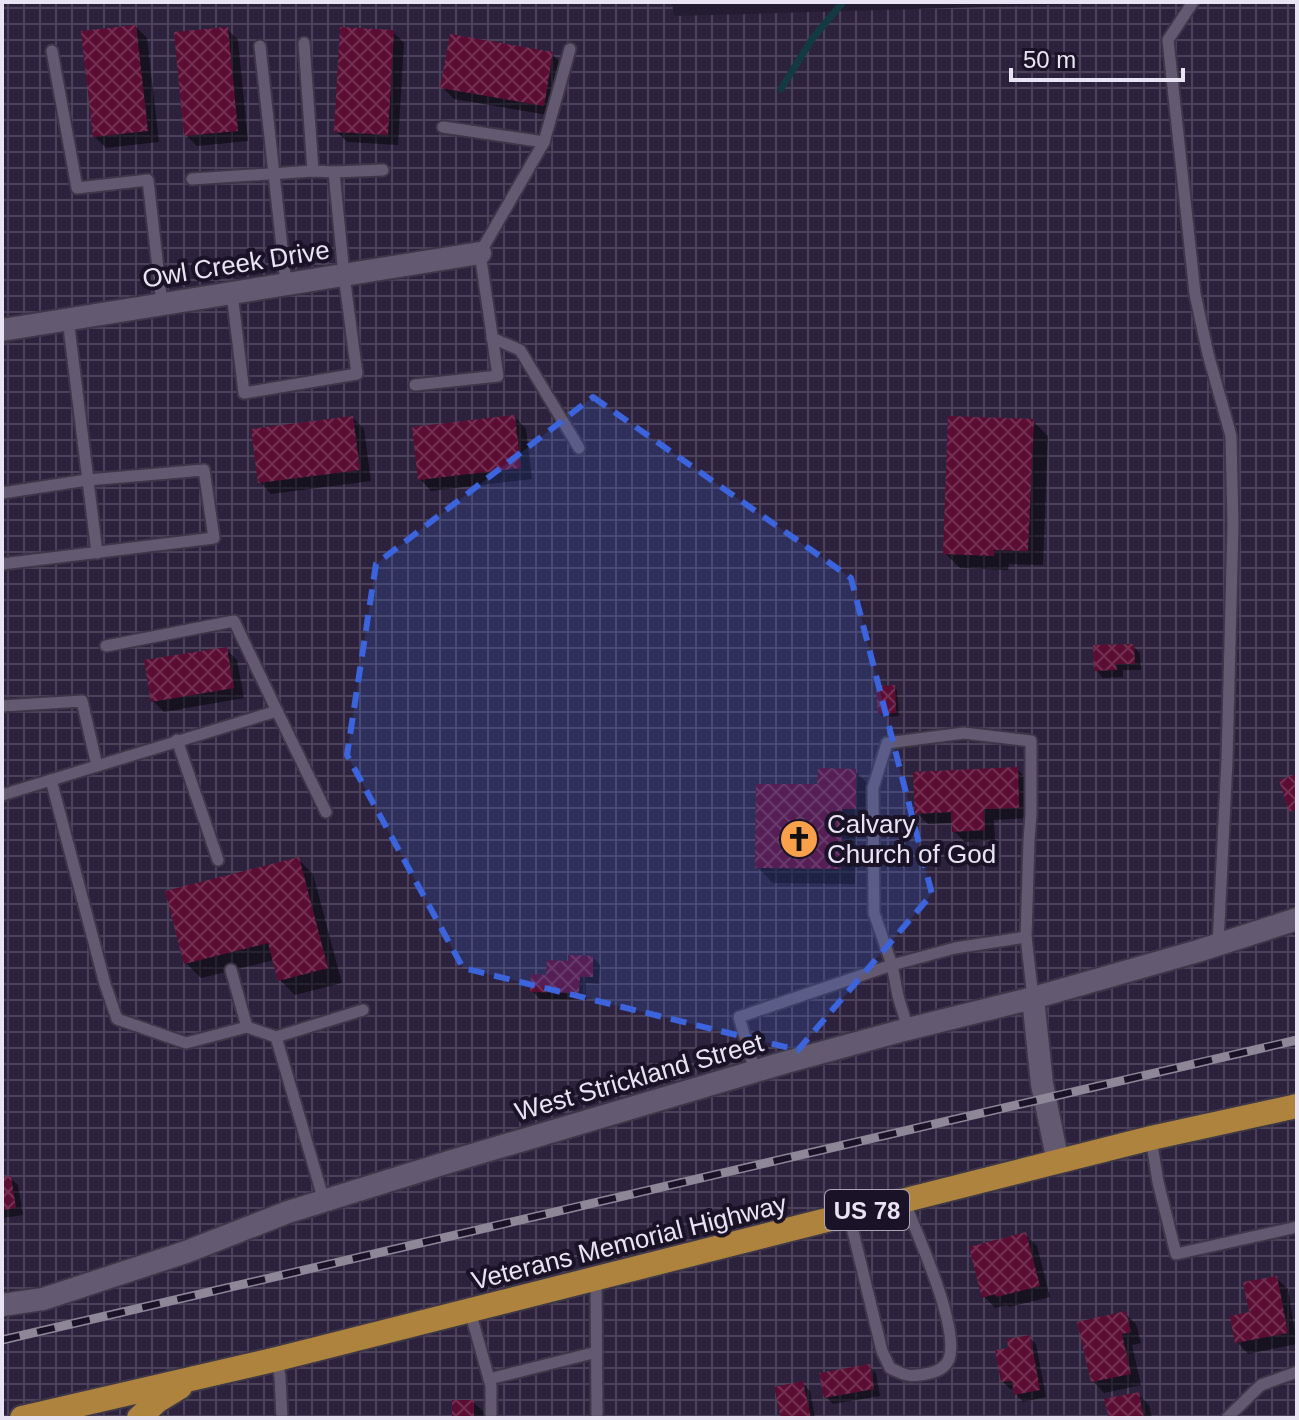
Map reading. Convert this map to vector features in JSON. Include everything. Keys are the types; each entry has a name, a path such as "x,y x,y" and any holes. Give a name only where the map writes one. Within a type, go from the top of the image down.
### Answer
{"main road":[{"name":"Veterans Memorial Highway","path":"22,1418 277,1359 1151,1138 1297,1106"},
{"path":"139,1418 157,1401 196,1378"}],"street":[{"name":"Owl Creek Drive","path":"2,330 480,253"},
{"name":"West Strickland Street","path":"2,1305 43,1299 186,1252 288,1212 755,1071 1033,998 1297,919"},
{"path":"1033,998 1042,1084 1058,1162"}],"lane":[{"path":"1193,2 1168,40 1195,294 1231,436 1233,525 1227,760 1218,945"},
{"path":"304,43 313,171"},
{"path":"260,46 286,284"},
{"path":"415,385 498,376 480,253 544,142 570,49"},
{"path":"52,51 77,188 148,180 162,304"},
{"path":"443,127 544,142"},
{"path":"192,179 383,170"},
{"path":"232,293 244,393 357,374 334,172"},
{"path":"68,319 97,553"},
{"path":"492,338 520,350 579,448"},
{"path":"2,493 87,480 204,470 214,538 2,564"},
{"path":"106,646 234,621 326,812"},
{"path":"2,706 82,701 97,766"},
{"path":"2,795 277,711"},
{"path":"908,1029 892,965 874,913 873,788 887,743 964,733 1031,741 1026,937 1033,998"},
{"path":"177,740 218,860"},
{"path":"51,780 117,1019 186,1043 247,1027 276,1037 363,1010"},
{"path":"755,1071 739,1017 892,965 955,948 1026,937"},
{"path":"231,970 247,1027"},
{"path":"276,1037 324,1201"},
{"path":"1151,1138 1158,1182 1176,1254 1297,1227"},
{"path":"849,1215 882,1351 890,1368 909,1377 940,1371 949,1359 950,1338 946,1315 904,1201"},
{"path":"596,1279 597,1418"},
{"path":"470,1311 491,1386 491,1418"},
{"path":"489,1379 597,1352"},
{"path":"277,1359 282,1418"},
{"path":"1227,1418 1261,1385 1297,1372"}],"highlighted area":[{"path":"593,397 851,578 932,894 798,1050 463,968 347,755 376,564"}],"shaded area":[{"path":"2,2 672,2 674,16 1154,2 1297,2 1297,1418 2,1418"}],"building":[{"path":"136,25 148,131 93,137 81,31"},
{"path":"228,27 238,131 184,136 174,32"},
{"path":"340,27 394,30 388,135 334,132"},
{"path":"450,34 553,52 544,106 440,88"},
{"path":"515,415 521,468 418,480 412,427"},
{"path":"353,416 360,470 258,483 251,429"},
{"path":"948,416 1034,419 1028,551 994,550 994,556 943,554"},
{"path":"1134,644 1135,664 1116,664 1117,670 1094,671 1093,645"},
{"path":"227,647 234,688 151,702 144,660"},
{"path":"895,685 896,713 878,714 876,686"},
{"path":"1018,767 1019,808 984,809 985,830 952,832 951,812 915,814 913,772"},
{"name":"Calvary Church of God","path":"818,768 856,769 856,809 842,809 841,869 755,868 756,784 817,784"},
{"path":"1297,774 1297,809 1289,812 1279,780"},
{"path":"299,857 328,968 278,981 268,943 184,964 165,891"},
{"path":"568,955 593,956 593,977 580,977 579,993 530,992 531,974 546,975 547,960 568,961"},
{"path":"11,1176 16,1208 2,1210 2,1177"},
{"path":"1026,1232 1040,1286 982,1298 969,1247"},
{"path":"1277,1276 1288,1333 1235,1343 1230,1316 1249,1312 1243,1282"},
{"path":"1126,1311 1131,1332 1122,1334 1131,1374 1091,1382 1077,1322"},
{"path":"1030,1335 1040,1390 1014,1395 1012,1381 1001,1382 995,1350 1008,1348 1007,1339"},
{"path":"870,1364 874,1389 824,1398 819,1373"},
{"path":"803,1381 811,1418 781,1418 774,1387"},
{"path":"1139,1392 1144,1418 1109,1418 1104,1399"},
{"path":"452,1400 474,1400 474,1418 452,1418"}],"waterway":[{"path":"781,89 812,39 843,2"}],"railway":[{"path":"2,1340 1297,1040"}],"place":[{"name":"Calvary Church of God","path":"799,839"}]}
